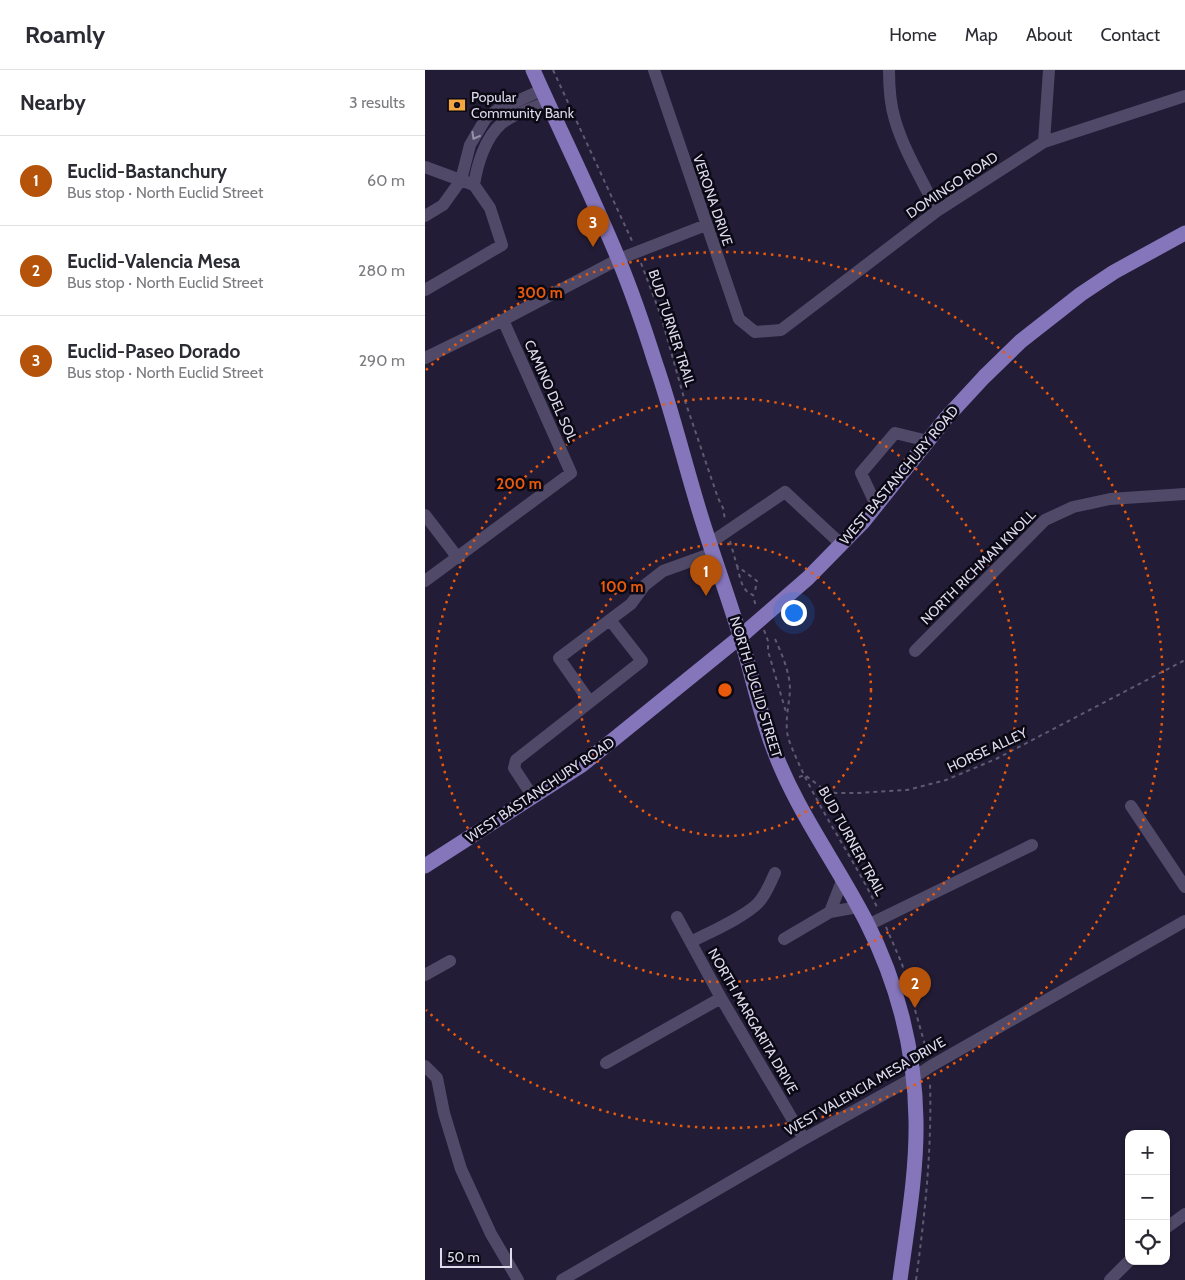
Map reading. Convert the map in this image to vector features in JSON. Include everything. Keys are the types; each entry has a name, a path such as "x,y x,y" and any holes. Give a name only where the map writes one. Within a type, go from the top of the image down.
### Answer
{"main road":[{"name":"NORTH EUCLID STREET","path":"533,70 619,259 656,363 771,744 811,829 868,925 887,966 895,990 908,1046 916,1119 915,1160 900,1280"},
{"name":"WEST BASTANCHURY ROAD","path":"425,866 582,765 613,742 740,637 808,578 841,544 984,377 1035,329 1081,294 1115,272 1185,232"}],"street":[{"name":"VERONA DRIVE","path":"654,70 739,319 755,332"},
{"path":"889,70 889,90 895,119 903,141 937,211"},
{"path":"1044,142 1049,70"},
{"path":"425,290 502,245 490,208 475,180 483,152 501,124 545,96"},
{"path":"425,216 443,205 461,180 470,145 486,118 497,110 545,96"},
{"name":"DOMINGO ROAD","path":"755,332 781,330 937,211 1044,142 1185,96"},
{"path":"425,167 461,180 475,180"},
{"path":"425,358 503,320 619,259 706,225"},
{"name":"CAMINO DEL SOL","path":"458,558 571,473 503,320"},
{"path":"876,505 861,473 895,433 928,441"},
{"path":"590,702 559,658 631,604 645,585 663,571 712,548 727,531 785,492 841,544"},
{"name":"NORTH RICHMAN KNOLL","path":"915,651 1045,520 1073,507 1110,499 1185,494"},
{"path":"425,515 458,558 425,581"},
{"path":"533,797 514,768 516,760 642,661 610,620"},
{"path":"1131,806 1185,887"},
{"path":"868,925 1032,845"},
{"path":"691,942 756,905 762,899 775,873"},
{"path":"830,912 842,881"},
{"path":"784,939 830,912 858,907"},
{"name":"NORTH MARGARITA DRIVE","path":"677,917 721,998 804,1139"},
{"name":"WEST VALENCIA MESA DRIVE","path":"562,1280 575,1277 804,1139 1185,921"},
{"path":"425,975 449,961"},
{"path":"606,1063 721,998"},
{"path":"425,1066 437,1078 444,1113 461,1169 491,1234 518,1280"},
{"path":"1170,1225 1185,1214"},
{"path":"1110,1280 1125,1265"}],"path":[{"name":"BUD TURNER TRAIL","path":"553,70 637,251 661,316 684,398 723,508 727,531 744,588 753,596 768,641 768,651 787,714 790,742 805,775 835,832 865,882 882,918 902,964 925,1045 931,1049"},
{"path":"737,566 757,581 755,592"},
{"name":"BUD TURNER TRAIL","path":"775,639 783,656 790,689 787,714"},
{"name":"HORSE ALLEY","path":"805,775 822,788 835,793 907,790 946,780 996,759 1185,660"},
{"path":"787,780 805,775"}],"place":[{"name":"Popular Community Bank","path":"457,105"},
{"name":"Euclid-Paseo Dorado","path":"593,247"},
{"name":"Euclid-Bastanchury","path":"706,596"},
{"name":"Euclid-Valencia Mesa","path":"915,1008"}]}
